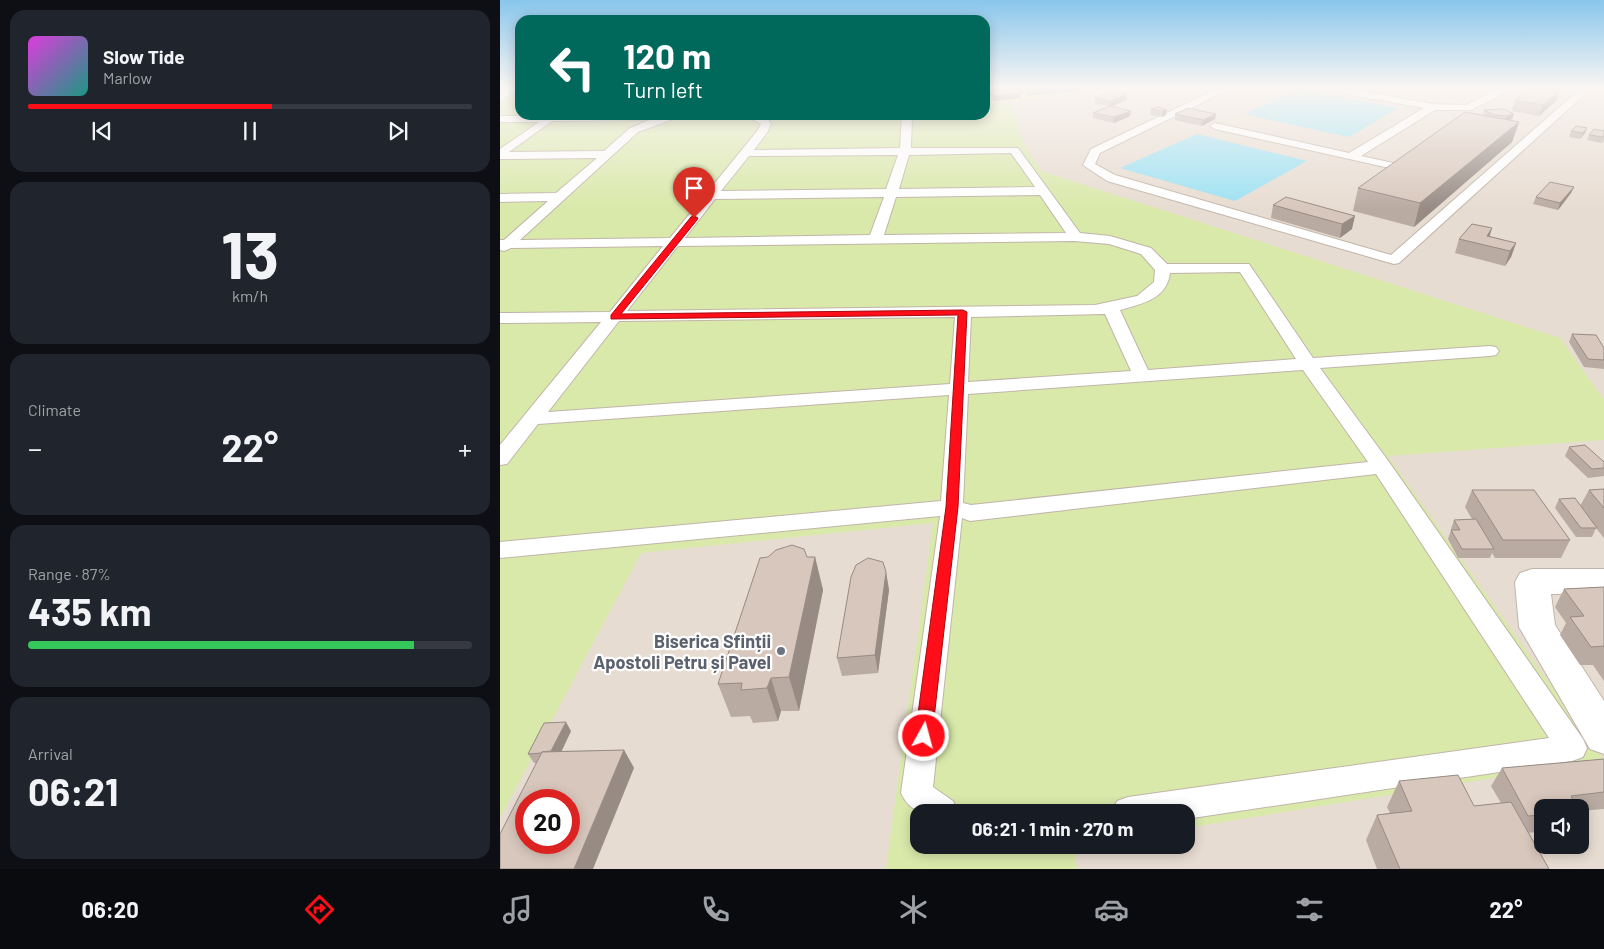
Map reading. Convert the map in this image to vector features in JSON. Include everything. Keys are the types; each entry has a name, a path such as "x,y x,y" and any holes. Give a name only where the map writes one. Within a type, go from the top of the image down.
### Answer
{"street":[{"path":"1604,581 1532,582 1536,627 1604,736"}],"lane":[{"path":"500,155 535,129"},
{"path":"502,246 637,129"},
{"path":"500,459 764,129"},
{"path":"876,239 893,193 905,151 906,129"},
{"path":"1142,129 1095,151 1089,165 1111,178 1394,260 1543,129"},
{"path":"1226,129 1394,166"},
{"path":"1351,157 1398,129"},
{"path":"746,152 1014,150 1073,231 1074,237"},
{"path":"500,155 607,154"},
{"path":"712,194 1044,191"},
{"path":"500,198 559,197"},
{"path":"502,246 1074,237 1110,240 1146,252 1163,269 1244,267 1308,364 1382,467 1572,748 1184,804"},
{"path":"500,318 963,312 1111,308 1143,299 1161,284 1163,269"},
{"path":"1111,308 1142,376"},
{"path":"931,804 916,793 952,507 963,312"},
{"path":"532,419 1490,351"},
{"path":"500,550 952,507 970,513 1382,467"}],"shaded area":[{"path":"500,129 1604,129 1604,869 500,869"}],"green space":[{"path":"500,129 1019,129 1023,142 1041,171 1560,338 1604,400 1604,440 1388,456 1604,760 1195,827 1195,804 910,804 910,854 1075,854 1077,869 886,869 933,523 641,553 500,818"}],"water":[{"path":"1310,129 1363,129 1349,137"},
{"path":"1197,134 1307,161 1235,201 1120,168"}],"building":[{"path":"1442,129 1511,129 1420,203 1358,188"},
{"path":"1573,129 1587,129 1583,133 1571,131"},
{"path":"1594,129 1604,131 1604,137 1589,135"},
{"path":"1550,182 1574,187 1560,203 1536,197"},
{"path":"1286,197 1355,216 1342,224 1273,205"},
{"path":"1472,224 1492,228 1487,236 1516,243 1510,251 1459,239"},
{"path":"1572,334 1596,335 1604,348 1604,360 1588,359"},
{"path":"1585,445 1604,462 1604,468 1592,469 1569,447"},
{"path":"1604,489 1604,508 1589,490"},
{"path":"1472,490 1534,490 1570,540 1503,540"},
{"path":"1575,498 1597,528 1581,528 1559,499"},
{"path":"1476,519 1494,549 1462,549 1451,530 1460,530 1454,520"},
{"path":"792,545 804,549 807,557 815,557 789,677 771,678 767,688 741,690 742,683 718,684 760,558 768,557 776,550"},
{"path":"868,558 883,562 886,572 875,655 837,658 851,577 856,565"},
{"path":"1604,587 1604,646 1591,647 1570,617 1584,616 1564,589"},
{"path":"566,722 551,751 528,754 544,723"},
{"path":"624,750 574,869 500,869 500,834 515,805 515,854 580,854 580,789 523,789 542,752"},
{"path":"1604,759 1604,792 1571,796 1573,799 1534,799 1534,816 1528,816 1502,768"},
{"path":"1458,775 1474,806 1511,802 1534,843 1534,854 1540,854 1549,869 1400,869 1377,815 1412,811 1399,781"}],"place":[{"name":"Biserica Sfinții Apostoli Petru și Pavel","path":"781,651"}],"route":[{"path":"694,218 614,317 963,312 952,507 924,736"}]}
